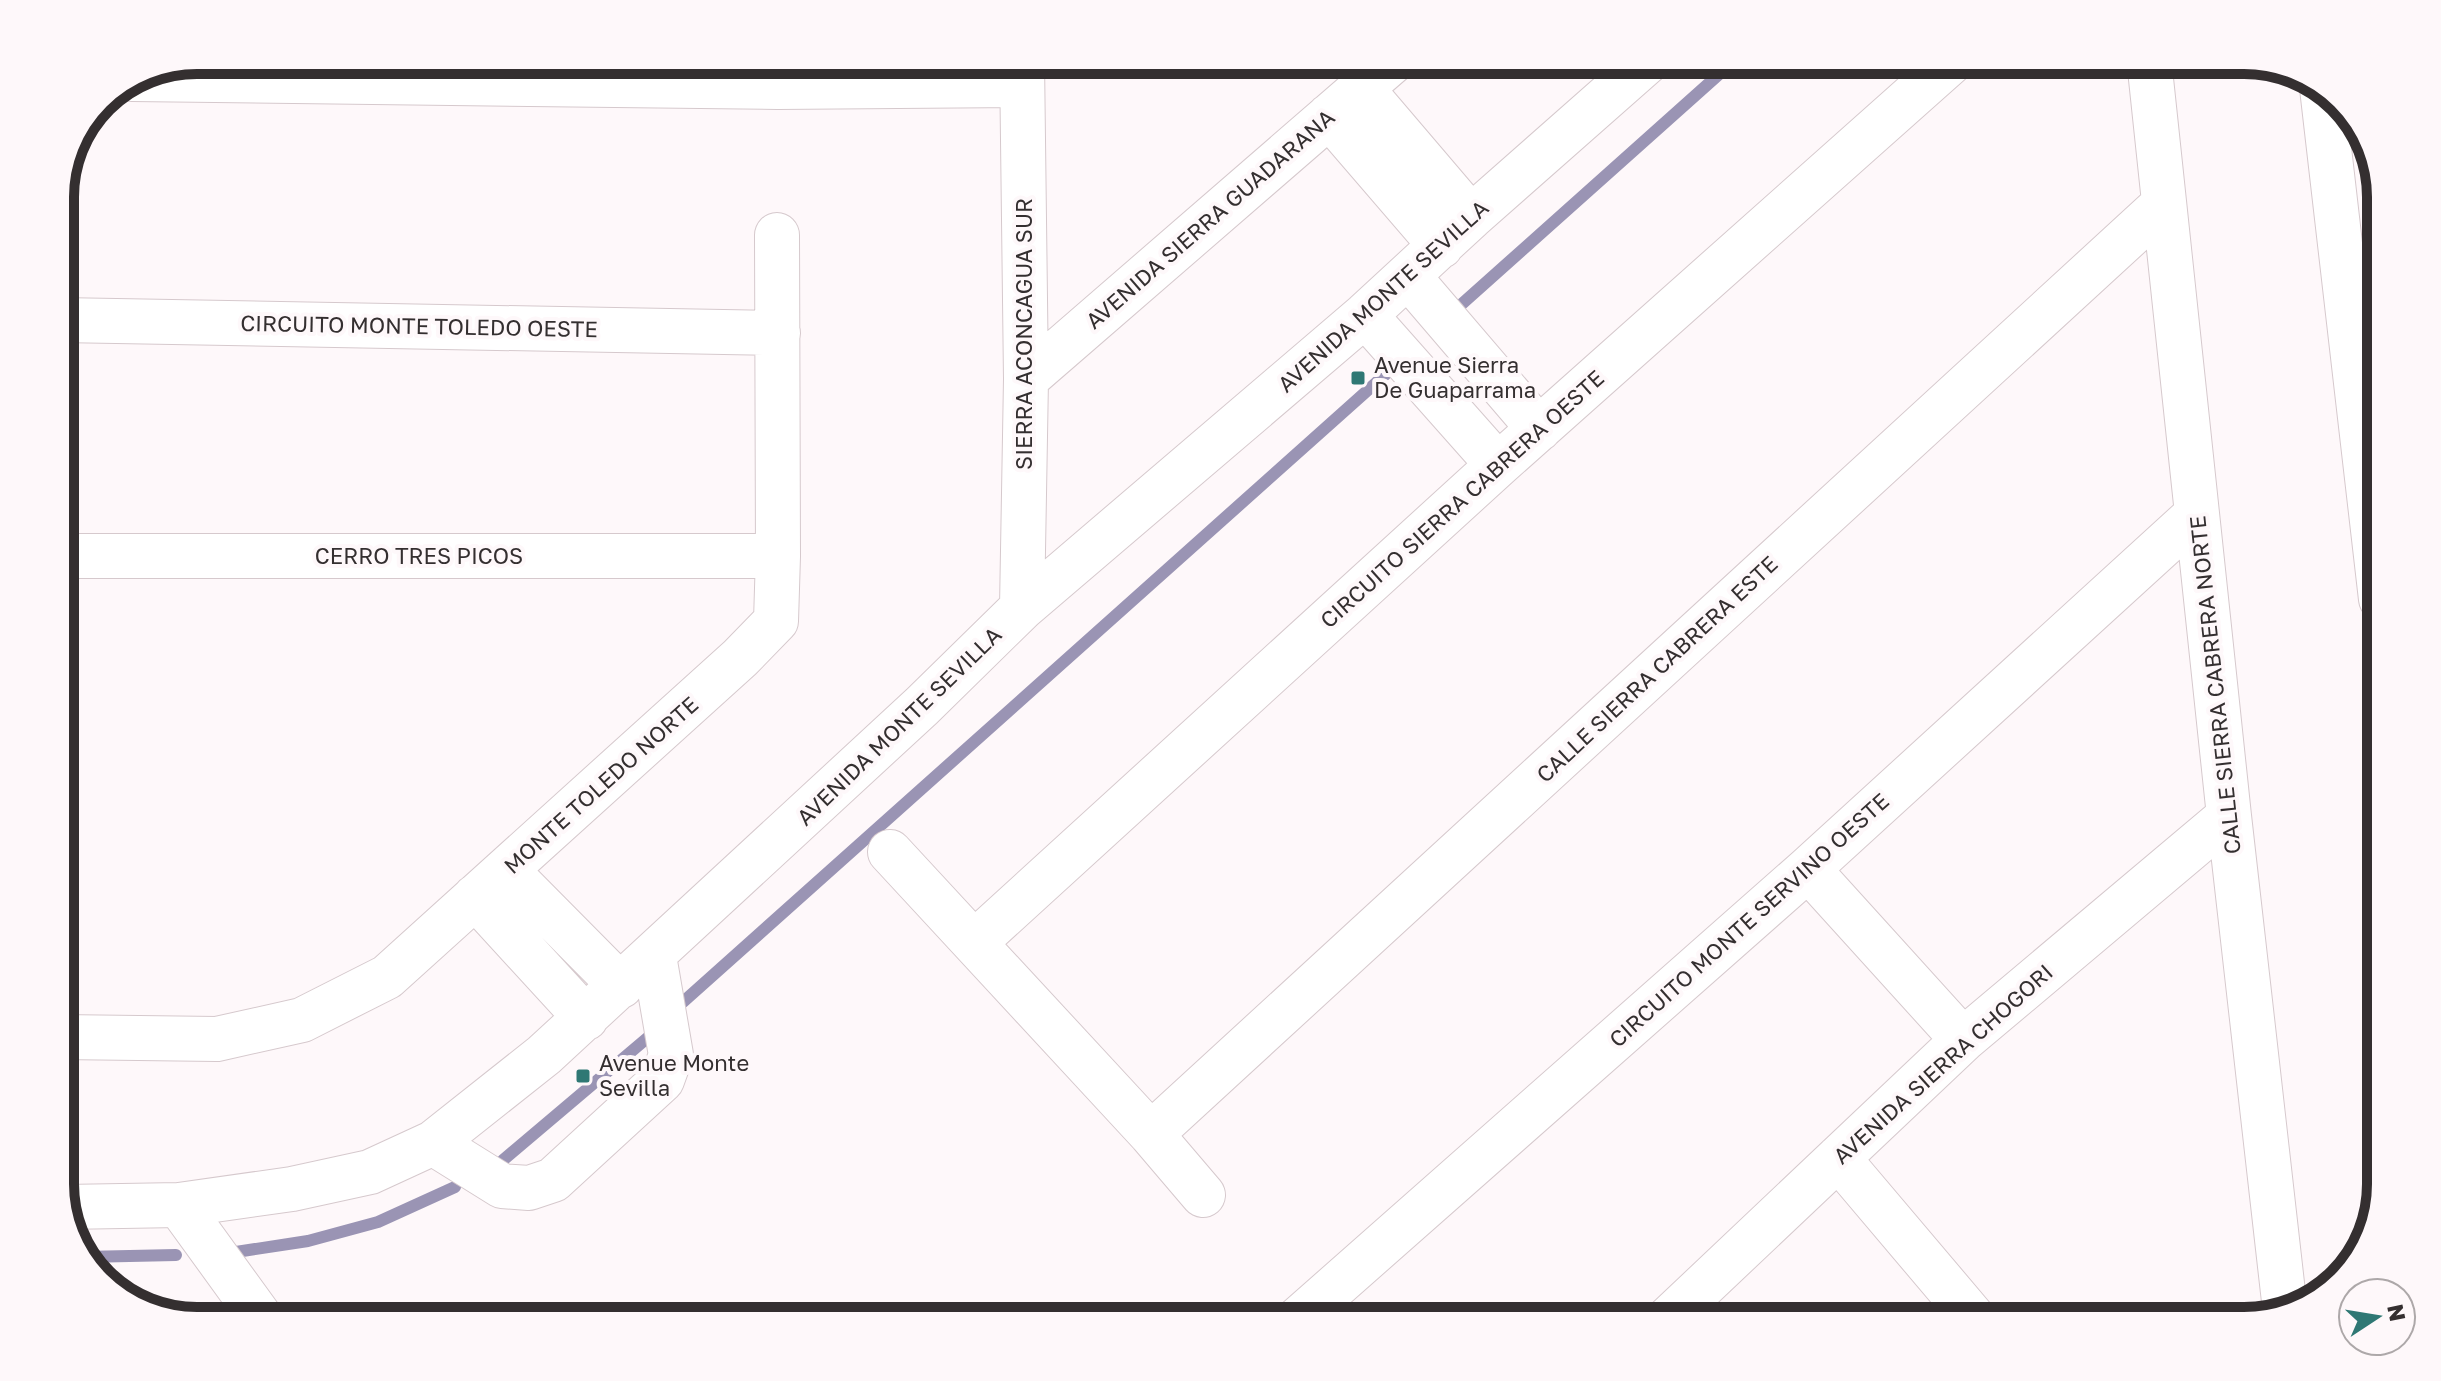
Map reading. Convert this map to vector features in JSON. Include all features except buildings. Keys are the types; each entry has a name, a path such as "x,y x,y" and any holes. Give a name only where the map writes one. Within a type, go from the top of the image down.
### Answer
{"street":[{"path":"164,79 778,74"},
{"name":"SIERRA ACONCAGUA SUR","path":"1022,74 1026,379 1022,608"},
{"name":"AVENIDA SIERRA GUADARANA","path":"1026,379 1378,74"},
{"name":"AVENIDA MONTE SEVILLA","path":"76,1207 179,1205 292,1189 370,1172 433,1143 586,1018 922,706 1022,608 1365,315 1633,74"},
{"name":"CIRCUITO SIERRA CABRERA OESTE","path":"975,942 1498,465 1937,74"},
{"name":"CALLE SIERRA CABRERA NORTE","path":"2150,74 2284,1300"},
{"path":"1361,88 1456,232"},
{"path":"2324,103 2367,478"},
{"path":"1329,116 1456,232"},
{"name":"CALLE SIERRA CABRERA ESTE","path":"1151,1134 2164,204"},
{"name":"MONTE TOLEDO NORTE","path":"74,1037 217,1039 302,1020 387,977 740,658 776,621 777,235"},
{"path":"1408,276 1539,429"},
{"path":"1365,315 1498,465"},
{"name":"CIRCUITO MONTE TOLEDO OESTE","path":"74,320 778,333"},
{"name":"CIRCUITO MONTE SERVINO OESTE","path":"1312,1307 1808,869 2197,514"},
{"name":"CERRO TRES PICOS","path":"74,556 778,556"},
{"name":"AVENIDA SIERRA CHOGORI","path":"1681,1307 1963,1040 2229,816"},
{"path":"890,852 1151,1134 1203,1195"},
{"path":"1808,869 1963,1040"},
{"path":"491,884 621,986"},
{"path":"491,884 586,1018"},
{"path":"433,1143 502,1186 529,1188 553,1180 662,1080 671,1055 654,956"},
{"path":"1838,1158 1964,1307"},
{"path":"179,1205 253,1307"}],"waterway":[{"path":"1454,311 1719,74"},
{"path":"683,1002 1387,373"},
{"path":"503,1160 652,1034"},
{"path":"236,1252 308,1241 378,1222 455,1187"},
{"path":"98,1257 176,1255"}],"place":[{"name":"Avenue Sierra De Guaparrama","path":"1358,378"},
{"name":"Avenue Monte Sevilla","path":"583,1076"}]}
